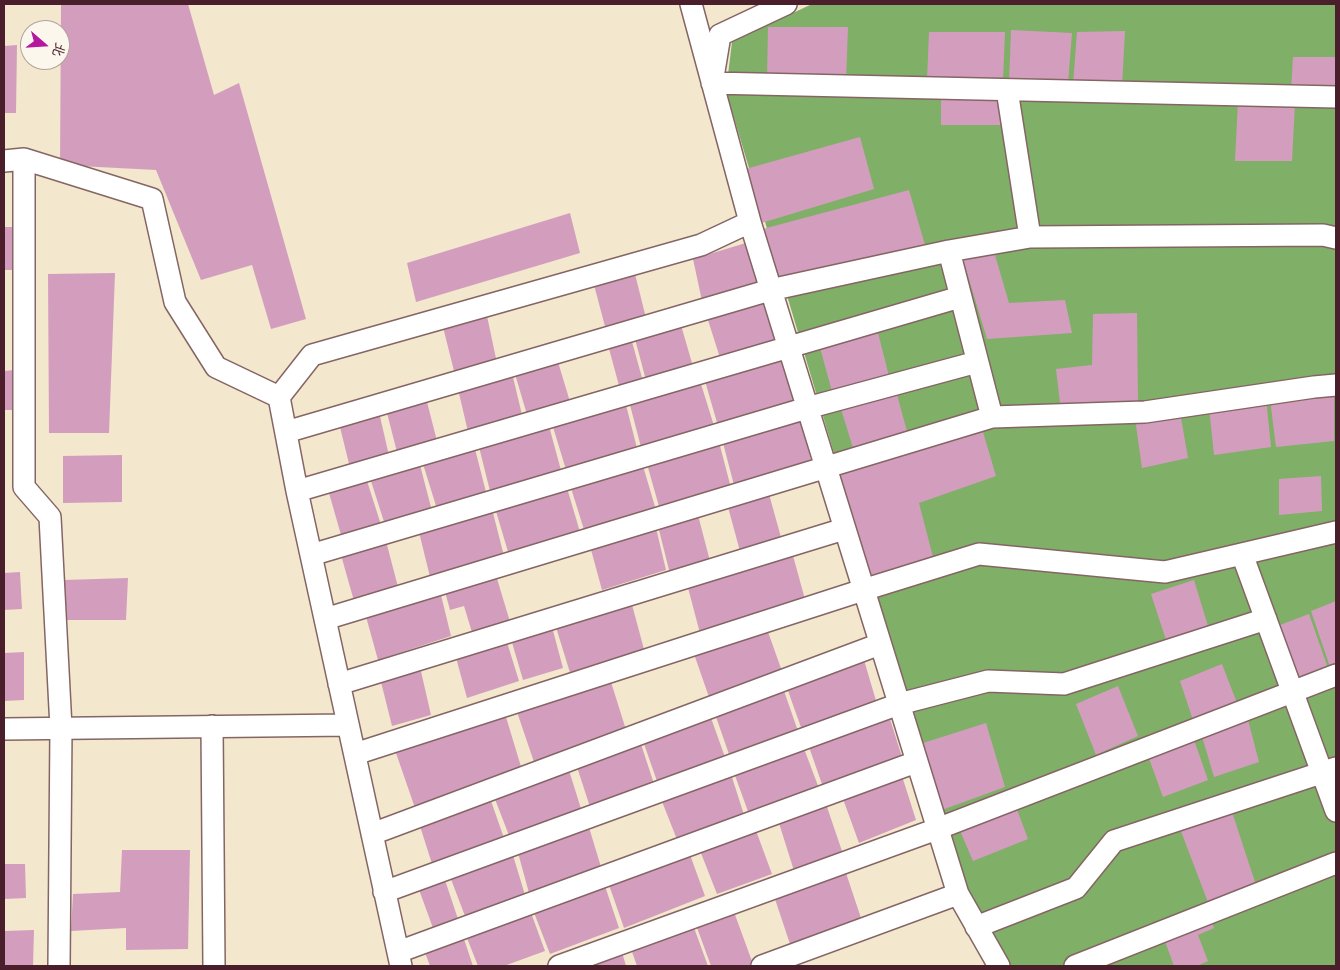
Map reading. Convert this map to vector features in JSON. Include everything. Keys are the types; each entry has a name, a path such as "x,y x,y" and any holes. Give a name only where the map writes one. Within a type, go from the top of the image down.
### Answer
{"street":[{"path":"691,4 750,222 958,894 999,966"},
{"path":"712,83 720,36 786,4"},
{"path":"712,83 1336,97"},
{"path":"1007,90 1030,237"},
{"path":"59,966 61,728 50,517 24,487 14,160 152,199 175,302 216,367 278,397"},
{"path":"278,397 312,354 701,244 750,222"},
{"path":"286,432 770,290 948,251 1030,237 1322,235 1336,238"},
{"path":"948,251 992,417"},
{"path":"297,491 960,297"},
{"path":"311,555 807,408 977,362"},
{"path":"325,619 992,417 1145,412 1336,385"},
{"path":"278,397 399,959 916,762"},
{"path":"339,684 844,529"},
{"path":"355,754 980,554 1165,572 1336,532"},
{"path":"1242,554 1293,693 1329,770 1336,811"},
{"path":"384,892 899,704 988,681 1064,684 1266,619"},
{"path":"372,834 880,644"},
{"path":"559,966 946,825 1336,675"},
{"path":"4,729 348,725"},
{"path":"212,726 214,966"},
{"path":"976,927 1076,888 1114,841 1329,770"},
{"path":"1075,966 1336,863"},
{"path":"762,966 958,894"}],"green space":[{"path":"812,4 1336,4 1336,966 1009,966 964,889 726,91 732,42"}],"building":[{"path":"61,4 188,4 214,95 239,83 306,319 271,329 252,265 201,280 156,170 60,165 61,70 70,70 70,20 61,20"},
{"path":"768,27 848,27 846,81 767,80"},
{"path":"1011,30 1072,33 1068,83 1009,83"},
{"path":"1125,31 1122,86 1073,85 1077,32"},
{"path":"929,32 1005,32 1003,81 927,80"},
{"path":"17,45 16,113 4,113 4,46"},
{"path":"1293,57 1336,57 1336,93 1291,92"},
{"path":"941,94 1000,95 1000,125 941,125"},
{"path":"1238,101 1295,103 1292,161 1235,161"},
{"path":"860,137 874,189 758,224 742,170"},
{"path":"909,190 925,245 774,285 759,230"},
{"path":"570,213 580,253 416,302 407,263"},
{"path":"4,227 13,227 13,270 4,270"},
{"path":"749,242 761,285 702,301 693,259"},
{"path":"995,255 1009,303 1065,300 1072,333 987,339 962,256"},
{"path":"634,270 647,322 607,334 593,281"},
{"path":"115,273 109,433 49,433 48,274"},
{"path":"763,299 776,345 721,361 707,317"},
{"path":"1137,313 1138,404 1061,411 1056,369 1092,365 1093,314"},
{"path":"487,316 497,363 455,375 443,327"},
{"path":"681,325 694,370 647,384 635,339"},
{"path":"877,329 890,380 833,395 819,344"},
{"path":"631,338 644,385 621,393 608,345"},
{"path":"784,359 795,402 718,426 705,381"},
{"path":"558,362 571,405 528,418 515,374"},
{"path":"15,370 14,410 4,410 4,371"},
{"path":"512,373 523,419 469,436 458,389"},
{"path":"701,384 715,429 642,451 630,405"},
{"path":"896,391 908,435 854,451 840,406"},
{"path":"1334,394 1334,441 1276,447 1270,399"},
{"path":"426,398 438,445 398,456 386,409"},
{"path":"1266,398 1271,447 1214,455 1209,407"},
{"path":"626,405 638,452 567,473 553,427"},
{"path":"379,412 390,460 351,472 339,423"},
{"path":"1180,412 1188,458 1142,468 1135,418"},
{"path":"801,417 812,465 735,489 722,439"},
{"path":"549,426 562,474 491,495 479,447"},
{"path":"983,432 996,476 919,503 933,557 868,580 836,473"},
{"path":"719,442 731,488 660,510 647,464"},
{"path":"475,449 487,496 437,509 423,464"},
{"path":"122,455 122,502 63,503 63,456"},
{"path":"420,465 432,511 385,525 370,478"},
{"path":"643,466 656,510 585,533 571,488"},
{"path":"1321,476 1322,511 1279,515 1279,479"},
{"path":"367,481 383,531 343,542 329,493"},
{"path":"567,488 580,532 509,555 495,508"},
{"path":"769,494 782,541 741,555 728,507"},
{"path":"492,509 504,556 430,577 419,532"},
{"path":"698,515 711,565 671,578 658,526"},
{"path":"656,528 666,570 602,590 590,546"},
{"path":"386,541 398,587 354,601 341,555"},
{"path":"792,552 806,603 701,637 687,584"},
{"path":"20,572 22,609 4,610 4,573"},
{"path":"495,572 511,625 474,639 464,606 450,610 444,588"},
{"path":"128,578 126,620 64,620 64,580"},
{"path":"1194,580 1208,626 1166,640 1151,594"},
{"path":"440,591 451,636 378,660 365,613"},
{"path":"631,601 645,653 571,676 555,624"},
{"path":"1336,601 1336,668 1331,670 1311,611"},
{"path":"1309,614 1329,671 1293,685 1272,628"},
{"path":"552,627 563,668 523,680 511,639"},
{"path":"767,629 783,674 710,700 694,654"},
{"path":"506,639 519,681 467,698 455,654"},
{"path":"24,652 24,700 4,701 4,653"},
{"path":"864,660 877,704 803,733 787,688"},
{"path":"1222,664 1237,703 1193,720 1180,681"},
{"path":"420,667 431,715 392,726 380,678"},
{"path":"611,682 627,733 536,768 517,712"},
{"path":"1118,686 1138,736 1096,755 1076,704"},
{"path":"783,688 799,734 731,760 715,714"},
{"path":"710,715 726,760 659,787 643,741"},
{"path":"889,716 903,760 824,790 808,744"},
{"path":"1247,716 1259,762 1214,777 1201,733"},
{"path":"506,717 522,770 415,808 396,753"},
{"path":"986,723 1005,787 939,811 920,744"},
{"path":"1193,737 1208,780 1163,797 1147,753"},
{"path":"640,741 655,787 591,810 576,764"},
{"path":"803,746 820,791 750,817 733,770"},
{"path":"568,767 582,812 510,838 493,794"},
{"path":"731,774 745,818 678,842 661,799"},
{"path":"902,776 916,820 859,843 843,799"},
{"path":"490,798 505,841 433,867 419,823"},
{"path":"826,804 844,857 795,874 778,820"},
{"path":"1015,804 1028,839 973,861 958,826"},
{"path":"1231,809 1256,885 1209,905 1179,826"},
{"path":"588,824 601,867 529,893 517,849"},
{"path":"755,828 772,874 717,894 699,848"},
{"path":"122,850 190,850 188,949 126,950 126,928 71,931 73,894 120,892"},
{"path":"512,852 525,895 465,916 449,874"},
{"path":"689,852 705,896 624,928 608,882"},
{"path":"4,864 25,864 26,898 4,899"},
{"path":"845,870 863,924 792,950 774,896"},
{"path":"444,877 458,919 433,928 418,887"},
{"path":"604,883 619,928 550,954 533,910"},
{"path":"530,910 545,951 504,966 478,966 465,933"},
{"path":"734,912 753,964 746,966 711,966 696,925"},
{"path":"1210,918 1214,928 1198,935 1208,961 1197,966 1174,966 1163,936"},
{"path":"693,925 708,966 637,966 630,946"},
{"path":"34,930 33,966 4,966 4,931"},
{"path":"462,933 473,966 430,966 423,947"},
{"path":"622,952 626,966 582,966"}]}
